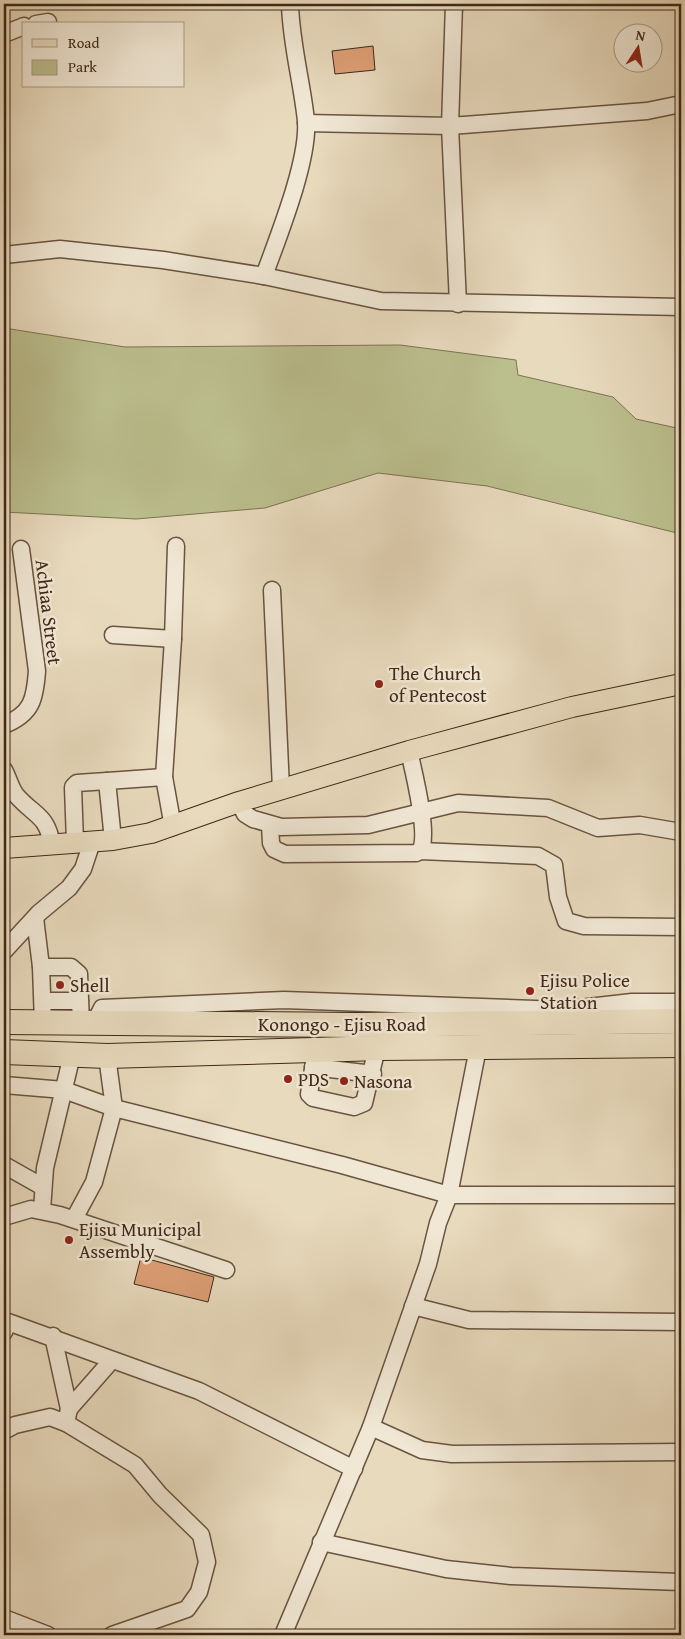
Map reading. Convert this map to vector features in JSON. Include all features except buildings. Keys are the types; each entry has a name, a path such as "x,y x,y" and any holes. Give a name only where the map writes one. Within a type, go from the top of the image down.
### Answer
{"highway":[{"name":"Konongo - Ejisu Road","path":"4,1022 43,1012 85,1016 357,1025 562,1016 681,1021"},
{"name":"Konongo - Ejisu Road","path":"10,1052 107,1056 315,1058 378,1048 681,1045"}],"main road":[{"path":"4,848 113,840 173,827 239,802 409,750 572,707 681,684"}],"street":[{"path":"264,276 302,161 306,123 290,26 290,4"},
{"path":"454,4 450,126 458,304"},
{"path":"4,34 22,27"},
{"path":"306,123 450,126 647,111 681,104"},
{"path":"4,255 60,249 163,260 264,276 381,300 458,304 681,307"},
{"path":"173,827 164,777 173,640 176,546"},
{"name":"Achiaa Street","path":"4,725 19,719 29,706 36,691 37,671 21,549"},
{"path":"272,590 281,790"},
{"path":"113,635 173,640"},
{"path":"409,750 422,812 423,846 420,851"},
{"path":"4,770 9,796 35,810 49,828 52,845"},
{"path":"4,951 34,918 69,888 83,869 84,842 73,787 77,783 164,777"},
{"path":"108,781 113,840"},
{"path":"239,802 245,814 253,819 281,827 368,825 458,803 532,806 562,812 598,828 640,825 681,832"},
{"path":"270,825 271,843 278,853 388,853 420,851 538,856 554,865 558,897 566,921 584,926 681,927"},
{"path":"34,918 41,967 43,1012"},
{"path":"41,967 71,967 76,969 79,974 85,1016"},
{"path":"562,1016 632,1002 681,1002"},
{"path":"373,1074 315,1058 309,1094 313,1098 354,1107 364,1102 373,1074 378,1048"},
{"path":"283,1635 321,1542 354,1469 413,1306 449,1195 478,1048"},
{"path":"42,1210 45,1168 72,1055"},
{"path":"74,1219 94,1182 114,1108 107,1056"},
{"path":"4,1085 64,1090 114,1108 342,1165 449,1195 681,1195"},
{"path":"4,1165 43,1187"},
{"path":"4,1217 30,1209 42,1210 226,1270"},
{"path":"413,1306 470,1320 681,1322"},
{"path":"5,1324 53,1336 112,1360 165,1377 199,1391 354,1469"},
{"path":"53,1336 68,1416"},
{"path":"68,1416 112,1360"},
{"path":"4,1431 15,1425 50,1417 68,1416 135,1465 160,1495 201,1535 207,1562 199,1592 187,1609 112,1635"},
{"path":"370,1427 422,1450 452,1454 681,1452"},
{"path":"321,1542 446,1569 510,1576 681,1582"},
{"path":"4,1618 48,1635"}],"green space":[{"path":"4,328 125,347 400,345 516,360 518,375 613,397 636,419 681,429 681,534 487,486 378,473 265,508 136,519 4,512"}],"place":[{"name":"The Church of Pentecost","path":"379,684"},
{"name":"Shell","path":"60,985"},
{"name":"Ejisu Police Station","path":"530,991"},
{"name":"PDS","path":"288,1079"},
{"name":"Nasona","path":"344,1081"},
{"name":"Ejisu Municipal Assembly","path":"69,1240"}]}
